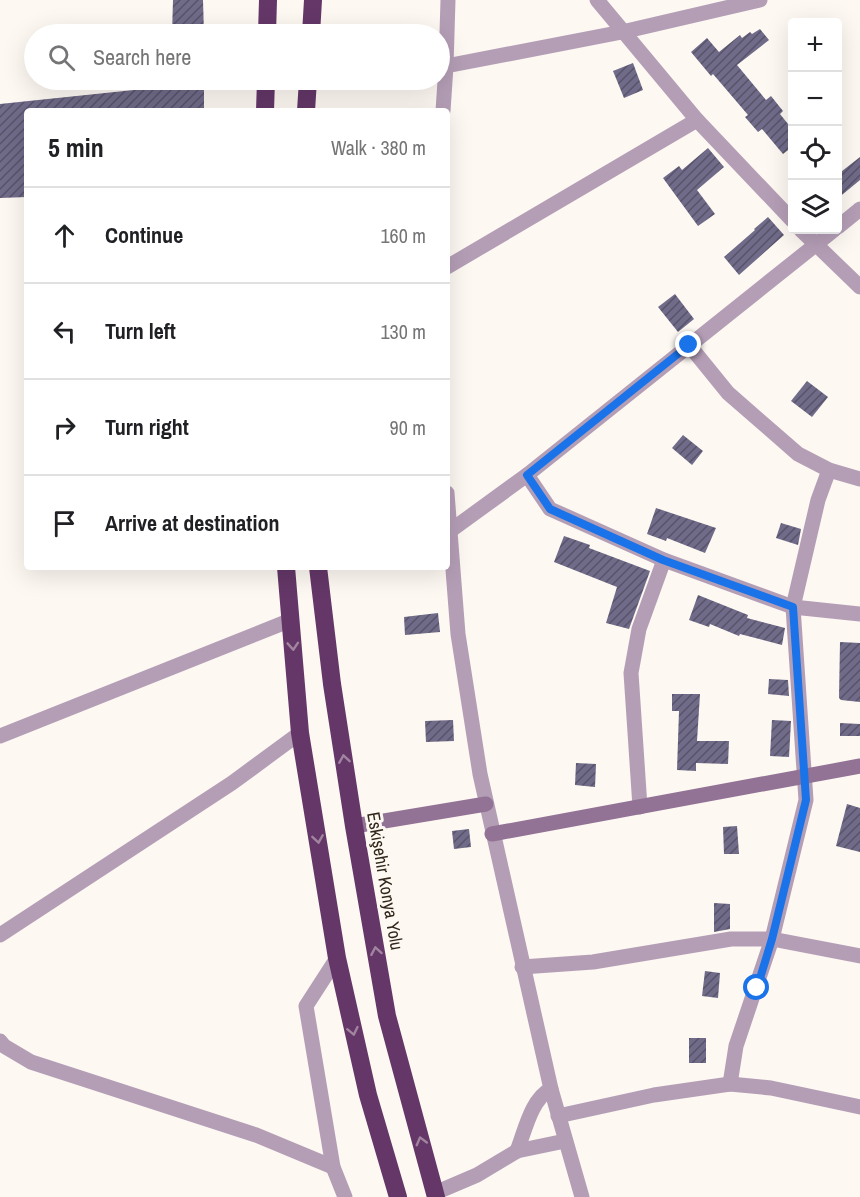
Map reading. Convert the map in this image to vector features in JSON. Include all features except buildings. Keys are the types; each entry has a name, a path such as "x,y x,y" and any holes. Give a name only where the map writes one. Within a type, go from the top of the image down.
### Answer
{"highway":[{"path":"267,24 268,0"},
{"path":"312,24 314,0"},
{"path":"265,108 266,90"},
{"path":"306,108 307,90"},
{"path":"286,570 300,733 337,958 368,1095 398,1197"},
{"name":"Eskişehir Konya Yolu","path":"318,570 354,826 387,1016 436,1195"}],"street":[{"path":"447,24 448,0"},
{"path":"597,0 697,120 788,216"},
{"path":"450,65 622,32 760,0"},
{"path":"443,108 444,90"},
{"path":"450,265 697,120"},
{"path":"842,224 860,210"},
{"path":"805,234 860,287"},
{"path":"582,1197 551,1089 486,804 458,634 450,531 527,475 828,234"},
{"path":"689,345 728,393 798,454 829,470 860,479"},
{"path":"730,1084 736,1046 772,939 806,800 793,607 818,500 829,470"},
{"path":"527,475 550,509 663,560 793,607 860,614"},
{"path":"640,807 632,674 639,629 663,560"},
{"path":"0,736 291,620"},
{"path":"0,935 232,783 300,733"},
{"path":"492,834 860,766"},
{"path":"354,826 486,804"},
{"path":"522,967 593,962 731,939 772,939 860,956"},
{"path":"337,958 306,1006 333,1167 345,1197"},
{"path":"0,1041 4,1046 31,1062 256,1135 333,1167"},
{"path":"558,1116 654,1095 730,1084 771,1088 860,1107"},
{"path":"517,1151 536,1103 545,1092 551,1089"},
{"path":"436,1195 477,1175 517,1151 565,1141"}],"route":[{"path":"689,345 527,475 550,509 663,560 793,607 806,800 772,939 757,988"}]}
